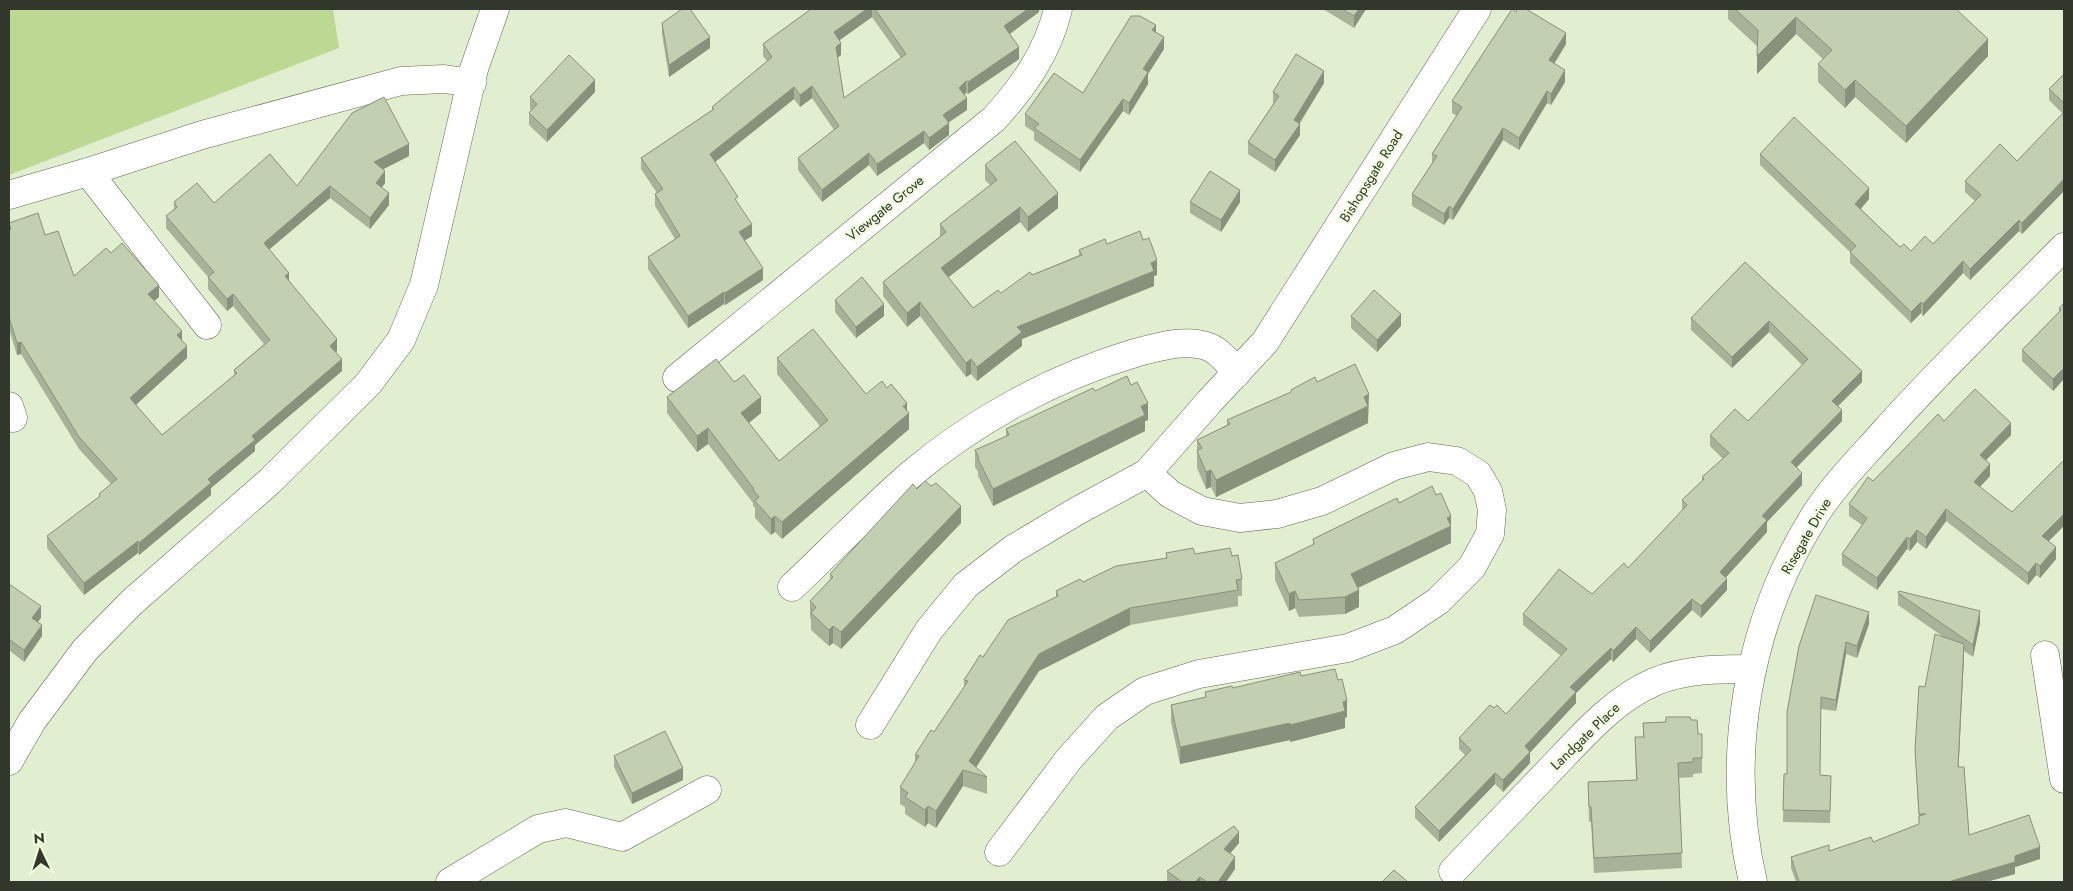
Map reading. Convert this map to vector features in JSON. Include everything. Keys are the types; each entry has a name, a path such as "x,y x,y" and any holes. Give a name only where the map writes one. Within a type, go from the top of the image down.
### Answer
{"street":[{"path":"9,761 32,721 85,650 131,603 270,481 368,384 401,340 424,286 474,69 495,9"},
{"name":"Viewgate Grove","path":"677,378 994,119 1019,91 1037,65 1054,26 1058,9"},
{"name":"Bishopsgate Road","path":"1147,473 1180,434 1265,342 1477,9"},
{"path":"9,196 202,134 401,81 444,79 472,83"},
{"path":"88,172 207,326"},
{"name":"Risegate Drive","path":"1752,882 1745,848 1739,780 1742,726 1752,669 1765,621 1783,574 1815,515 1844,477 1913,400 2064,247"},
{"path":"792,588 910,475 962,437 1027,396 1103,362 1158,347 1187,343 1210,347 1224,358 1237,373"},
{"path":"870,725 929,630 966,585 1013,549 1147,473 1170,494 1202,511 1240,518 1277,514 1322,501 1394,466 1428,457 1457,461 1478,474 1488,491 1492,510 1490,534 1472,567 1438,601 1395,630 1348,648 1199,674 1145,691 1107,717 1069,759 999,852"},
{"path":"2045,655 2064,779"},
{"name":"Landgate Place","path":"1453,871 1590,728 1624,698 1655,682 1689,672 1752,669"},
{"path":"450,882 538,829 566,823 622,837 707,790"}],"green space":[{"path":"9,9 333,9 339,48 9,175"}],"building":[{"path":"682,9 690,9 710,37 669,65 662,23"},
{"path":"811,9 867,9 834,32 841,43 836,47 844,98 906,54 875,9 1028,9 1004,26 1019,47 968,82 966,81 959,88 967,98 943,115 949,123 929,138 924,131 877,164 869,153 822,190 798,158 839,126 812,86 800,95 794,87 710,154 738,197 735,199 752,224 739,232 763,268 688,316 648,257 680,236 655,194 663,189 641,158 714,109 712,107 772,57 763,44"},
{"path":"1342,9 1359,9 1354,16"},
{"path":"1512,9 1516,12 1517,9 1526,9 1566,33 1549,60 1565,70 1551,94 1547,91 1519,138 1503,128 1453,209 1449,206 1444,214 1412,194 1437,156 1432,154 1462,107 1452,101"},
{"path":"1735,9 1956,9 1988,39 1906,126 1855,80 1845,90 1818,64 1832,50 1796,17 1757,56 1758,30"},
{"path":"1131,16 1140,16 1156,25 1152,30 1164,37 1143,69 1148,72 1129,103 1123,99 1080,160 1034,128 1039,124 1025,114 1054,73 1083,93"},
{"path":"1296,54 1324,71 1294,120 1300,124 1275,160 1248,142 1279,96 1273,92"},
{"path":"569,55 595,80 547,130 529,113 537,104 530,97"},
{"path":"2064,74 2064,103 2049,89"},
{"path":"384,97 409,144 374,162 385,171 376,183 389,193 370,218 330,186 264,243 289,273 285,276 337,339 330,346 342,359 252,436 255,440 208,479 211,483 139,543 138,541 84,583 47,536 100,496 99,494 117,479 79,437 21,342 17,343 9,317 9,230 11,229 9,223 38,213 45,235 58,231 74,276 106,248 111,253 122,243 159,285 148,294 182,331 177,335 187,346 130,398 162,435 237,373 234,370 270,340 233,294 227,299 208,277 214,272 166,216 177,207 174,202 197,183 214,203 270,154 297,186 352,113"},
{"path":"2064,112 2064,179 2022,223 2019,220 1970,269 1963,261 1923,304 1921,302 1911,312 1850,252 1856,246 1760,154 1794,117 1869,188 1855,204 1900,247 1904,244 1911,251 1925,236 1933,244 1981,195 1965,181 2000,144 2017,161"},
{"path":"1015,141 1058,193 1028,217 1020,207 941,268 973,308 998,290 1001,293 1030,272 1032,275 1082,255 1079,250 1105,239 1107,244 1140,231 1143,240 1149,238 1157,260 1151,263 1154,271 1017,327 1022,332 977,367 971,359 966,363 920,302 907,313 883,282 946,232 940,224 997,180 985,165"},
{"path":"1210,171 1240,190 1221,220 1190,202"},
{"path":"1745,262 1862,371 1832,401 1842,410 1791,462 1802,473 1762,516 1767,520 1720,572 1727,579 1701,606 1692,599 1650,641 1636,627 1613,651 1611,648 1570,687 1576,692 1525,746 1530,752 1503,780 1495,773 1439,831 1415,807 1471,750 1459,738 1490,705 1494,708 1497,705 1506,714 1567,649 1523,614 1559,569 1592,594 1624,563 1628,568 1687,505 1682,500 1704,479 1702,477 1729,453 1710,435 1735,409 1748,421 1808,359 1769,321 1732,357 1691,318"},
{"path":"862,277 884,304 856,327 835,300"},
{"path":"1374,290 1401,314 1377,340 1351,316"},
{"path":"2064,303 2064,368 2053,379 2022,350 2061,310 2059,308"},
{"path":"813,329 866,394 882,381 887,388 891,384 907,403 903,406 909,413 782,522 775,516 771,519 755,501 759,497 754,489 708,428 697,436 667,397 716,359 734,382 744,375 761,397 741,413 779,461 828,420 777,358"},
{"path":"1355,364 1369,394 1364,397 1368,406 1216,480 1211,470 1206,472 1197,451 1202,448 1197,440 1230,424 1227,420 1291,392 1291,390 1315,377 1317,382"},
{"path":"1127,376 1131,385 1137,382 1148,403 1141,406 1145,415 993,489 975,450 1009,435 1006,429 1093,388 1095,391"},
{"path":"1975,389 2011,423 1980,455 1990,464 1974,482 2012,512 2064,460 2064,514 2042,536 2056,547 2040,566 2036,563 2028,573 1946,509 1926,537 1917,530 1910,539 1907,537 1877,578 1842,554 1867,518 1849,504 1868,477 1873,481 1938,414 1944,421"},
{"path":"925,481 931,486 936,483 961,506 841,632 833,626 829,630 811,613 816,607 810,601 833,577 830,574 913,484 917,489"},
{"path":"1432,486 1436,495 1441,493 1451,516 1447,518 1451,526 1351,574 1359,590 1345,597 1299,600 1295,591 1289,594 1275,563 1314,544 1313,539 1397,498 1399,503"},
{"path":"1193,548 1195,554 1230,548 1232,556 1238,555 1242,579 1236,580 1238,590 1130,608 1039,654 969,761 987,777 963,770 936,811 928,806 925,810 905,797 908,793 900,787 919,756 915,755 931,730 934,732 968,681 964,680 980,655 983,657 1008,620 1058,596 1056,591 1080,579 1083,582 1116,566 1167,558 1166,553"},
{"path":"9,584 41,606 32,618 42,625 24,650 10,640 9,642"},
{"path":"1899,591 1980,611 1973,645 1898,593"},
{"path":"1816,595 1869,612 1857,646 1846,642 1836,700 1821,697 1820,775 1831,776 1830,811 1783,810 1784,774 1787,774 1787,712 1799,646"},
{"path":"1935,634 1964,644 1958,767 1964,767 1969,835 2029,815 2040,847 2015,856 2015,862 1948,882 1799,882 1791,857 1829,845 1829,851 1871,837 1873,842 1919,824 1919,816 1926,814 1919,814 1915,750 1919,686 1925,687"},
{"path":"1335,669 1338,680 1342,679 1347,700 1343,702 1345,711 1290,725 1290,723 1180,747 1171,705 1206,697 1205,692 1232,686 1233,688 1300,672 1301,676"},
{"path":"1666,717 1690,717 1691,720 1697,720 1698,734 1702,734 1702,758 1693,758 1693,762 1678,763 1682,853 1594,858 1588,782 1637,780 1635,737 1644,737 1643,723 1666,722"},
{"path":"665,731 683,768 632,793 614,756"},
{"path":"1234,826 1239,832 1224,849 1235,857 1218,882 1207,882 1200,877 1195,882 1182,882 1167,871"},
{"path":"1394,870 1408,882 1382,882"}]}
